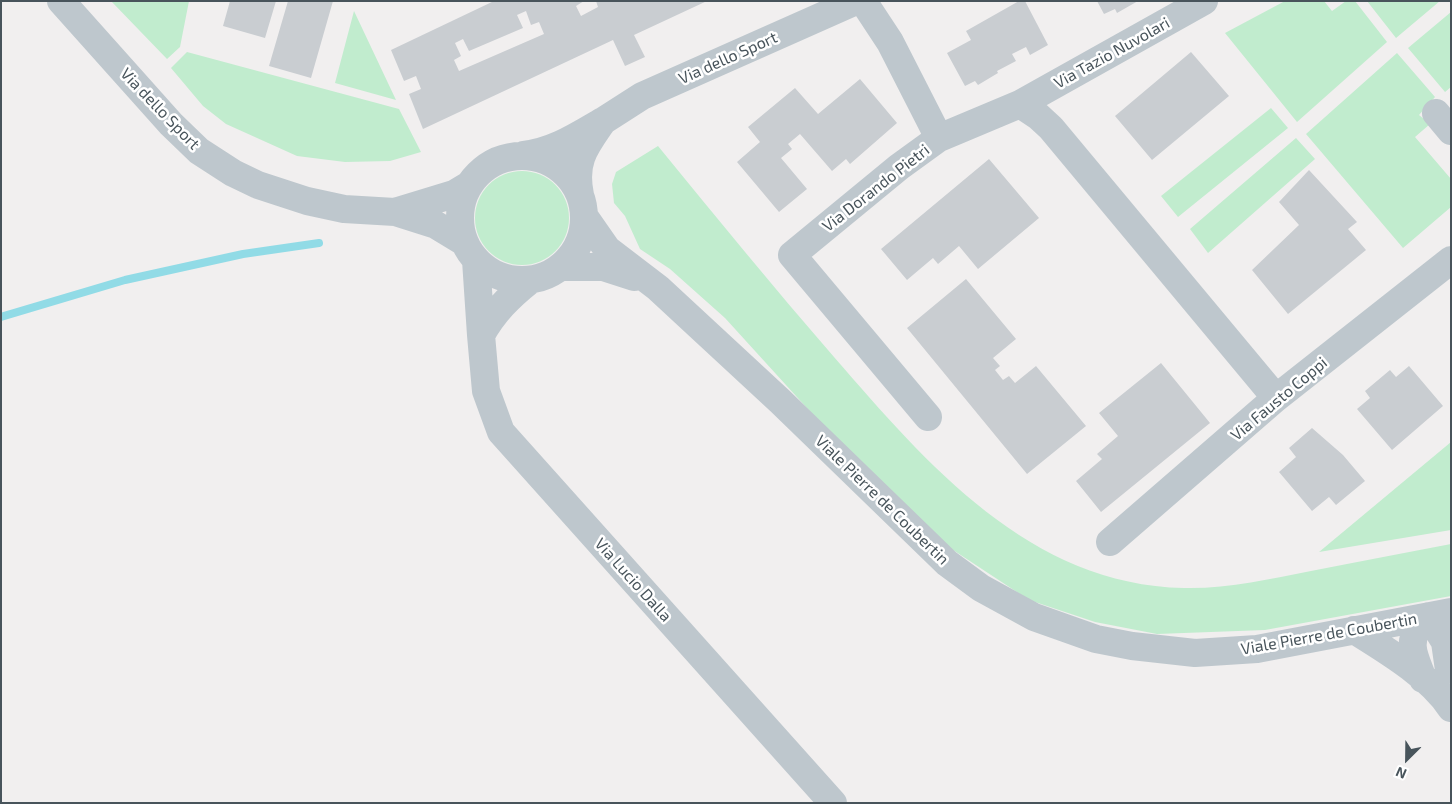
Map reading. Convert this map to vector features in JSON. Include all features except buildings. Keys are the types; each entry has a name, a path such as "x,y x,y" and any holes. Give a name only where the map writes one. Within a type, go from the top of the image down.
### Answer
{"street":[{"name":"Via dello Sport","path":"62,1 171,124 199,151 226,168 258,185 307,201 344,208 395,212 436,225 470,251"},
{"name":"Via dello Sport","path":"518,156 556,148 642,96 856,1"},
{"path":"863,1 890,42 939,138"},
{"name":"Via Tazio Nuvolari","path":"1020,104 1204,1"},
{"path":"1020,104 1038,116 1051,128 1276,398"},
{"name":"Via Dorando Pietri","path":"928,417 792,255 899,167 939,138 1020,104"},
{"name":"Via dello Sport","path":"582,205 577,174 579,160 603,121"},
{"name":"Viale Pierre de Coubertin","path":"582,205 584,229 579,246 569,260 560,267 539,278 529,280 516,281 488,271 470,251 460,224 461,204 469,185 488,167 499,160 518,156 538,158 557,166 572,180 582,205 607,249 650,282 773,395 947,563 981,588 1034,617 1096,639 1132,646 1195,653 1257,649 1433,615"},
{"name":"Via dello Sport","path":"395,212 454,194 469,185"},
{"name":"Via Lucio Dalla","path":"470,251 486,391 501,432 833,803"},
{"name":"Via Fausto Coppi","path":"1110,542 1276,398 1451,260"},
{"name":"Viale Pierre de Coubertin","path":"560,267 603,267 650,282"},
{"path":"481,335 492,315 505,300 529,280"},
{"path":"1424,679 1411,647 1412,638 1433,615 1445,642 1450,668 1448,703"},
{"path":"1354,630 1390,652 1424,679 1448,703"}],"green space":[{"path":"111,1 189,1 180,47 167,59"},
{"path":"1285,1 1324,1 1332,11 1346,1 1355,1 1387,42 1297,122 1225,33"},
{"path":"1367,1 1440,1 1396,38"},
{"path":"354,11 396,100 335,83"},
{"path":"1451,12 1451,87 1445,92 1408,48"},
{"path":"187,52 399,109 421,152 390,161 345,162 297,156 226,124 203,106 171,68"},
{"path":"1397,53 1435,97 1419,115 1430,124 1415,137 1451,179 1451,207 1403,248 1306,134"},
{"path":"1271,108 1288,128 1178,217 1161,196"},
{"path":"1296,138 1315,159 1208,253 1190,229"},
{"path":"658,146 789,305 906,438 986,512 1030,542 1077,566 1129,582 1184,588 1248,583 1451,544 1451,596 1265,630 1157,634 1095,622 1029,600 947,546 816,418 725,318 670,269 640,249 625,216 614,203 612,184 616,172"},
{"path":"522,171 540,174 555,185 566,200 569,218 566,236 555,251 540,262 522,265 504,262 489,251 478,236 475,218 478,200 489,185 504,174"},
{"path":"1451,442 1451,530 1319,552"}],"waterway":[{"path":"1,317 125,280 243,254 319,243"}]}
